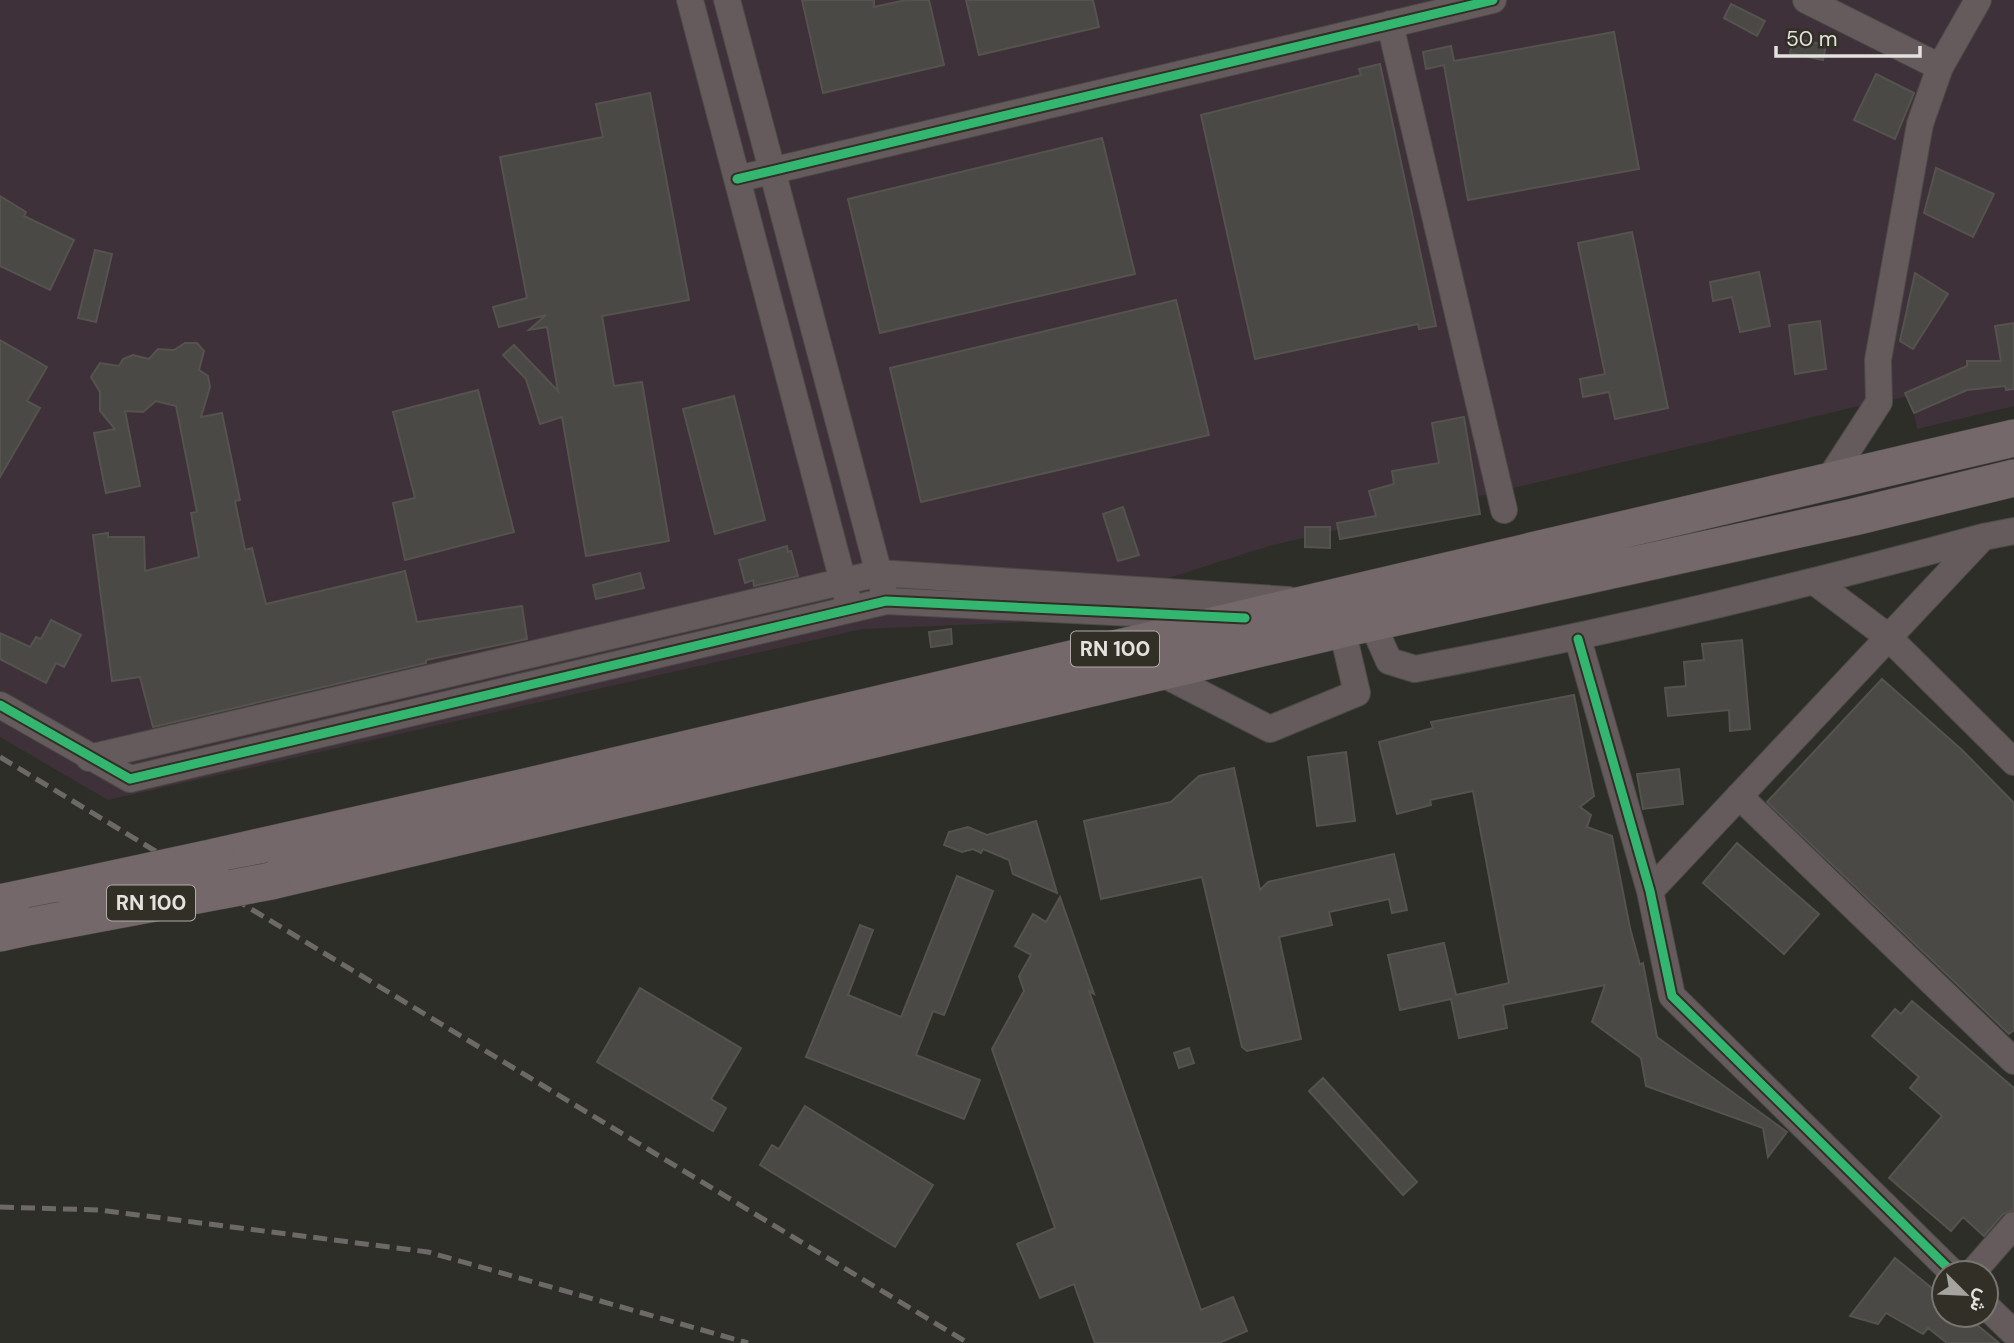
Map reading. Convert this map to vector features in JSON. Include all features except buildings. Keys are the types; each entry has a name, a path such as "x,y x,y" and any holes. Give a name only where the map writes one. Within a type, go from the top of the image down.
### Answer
{"highway":[{"name":"RN 100","path":"0,903 215,857 1826,484 2014,438"},
{"name":"RN 100","path":"16,930 271,881 1357,626 1854,517 2014,478"}],"street":[{"path":"690,0 850,608"},
{"path":"727,0 886,601"},
{"path":"737,178 1493,0"},
{"path":"1806,0 1940,67"},
{"path":"1826,484 1879,402 1878,360 1918,137 1928,96 1940,67 1978,0"},
{"path":"1390,24 1504,510"},
{"path":"1357,626 1390,661 1415,669 1578,639 2014,531"},
{"path":"1650,891 1886,636 1983,537"},
{"path":"89,758 879,573 1315,601"},
{"path":"1815,582 1886,636 2014,762"},
{"path":"0,705 130,779 886,601 1245,618"},
{"path":"1159,672 1270,729 1357,692 1357,626"},
{"path":"1578,639 1650,891 1672,996 1939,1259"},
{"path":"1739,796 2014,1061"},
{"path":"1984,1259 2014,1225"},
{"path":"2000,1320 2014,1333"}],"shaded area":[{"path":"0,0 2014,0 2014,406 1917,429 1911,396 1867,404 1269,546 1030,622 862,629 108,800 0,737"}],"railway":[{"path":"0,757 968,1343"},
{"path":"0,1207 99,1210 428,1252 748,1343"}],"cycle path":[{"path":"737,179 1493,0"},
{"path":"0,705 130,779 886,601 1245,618"},
{"path":"1578,639 1650,891 1672,996 1939,1259"}]}
